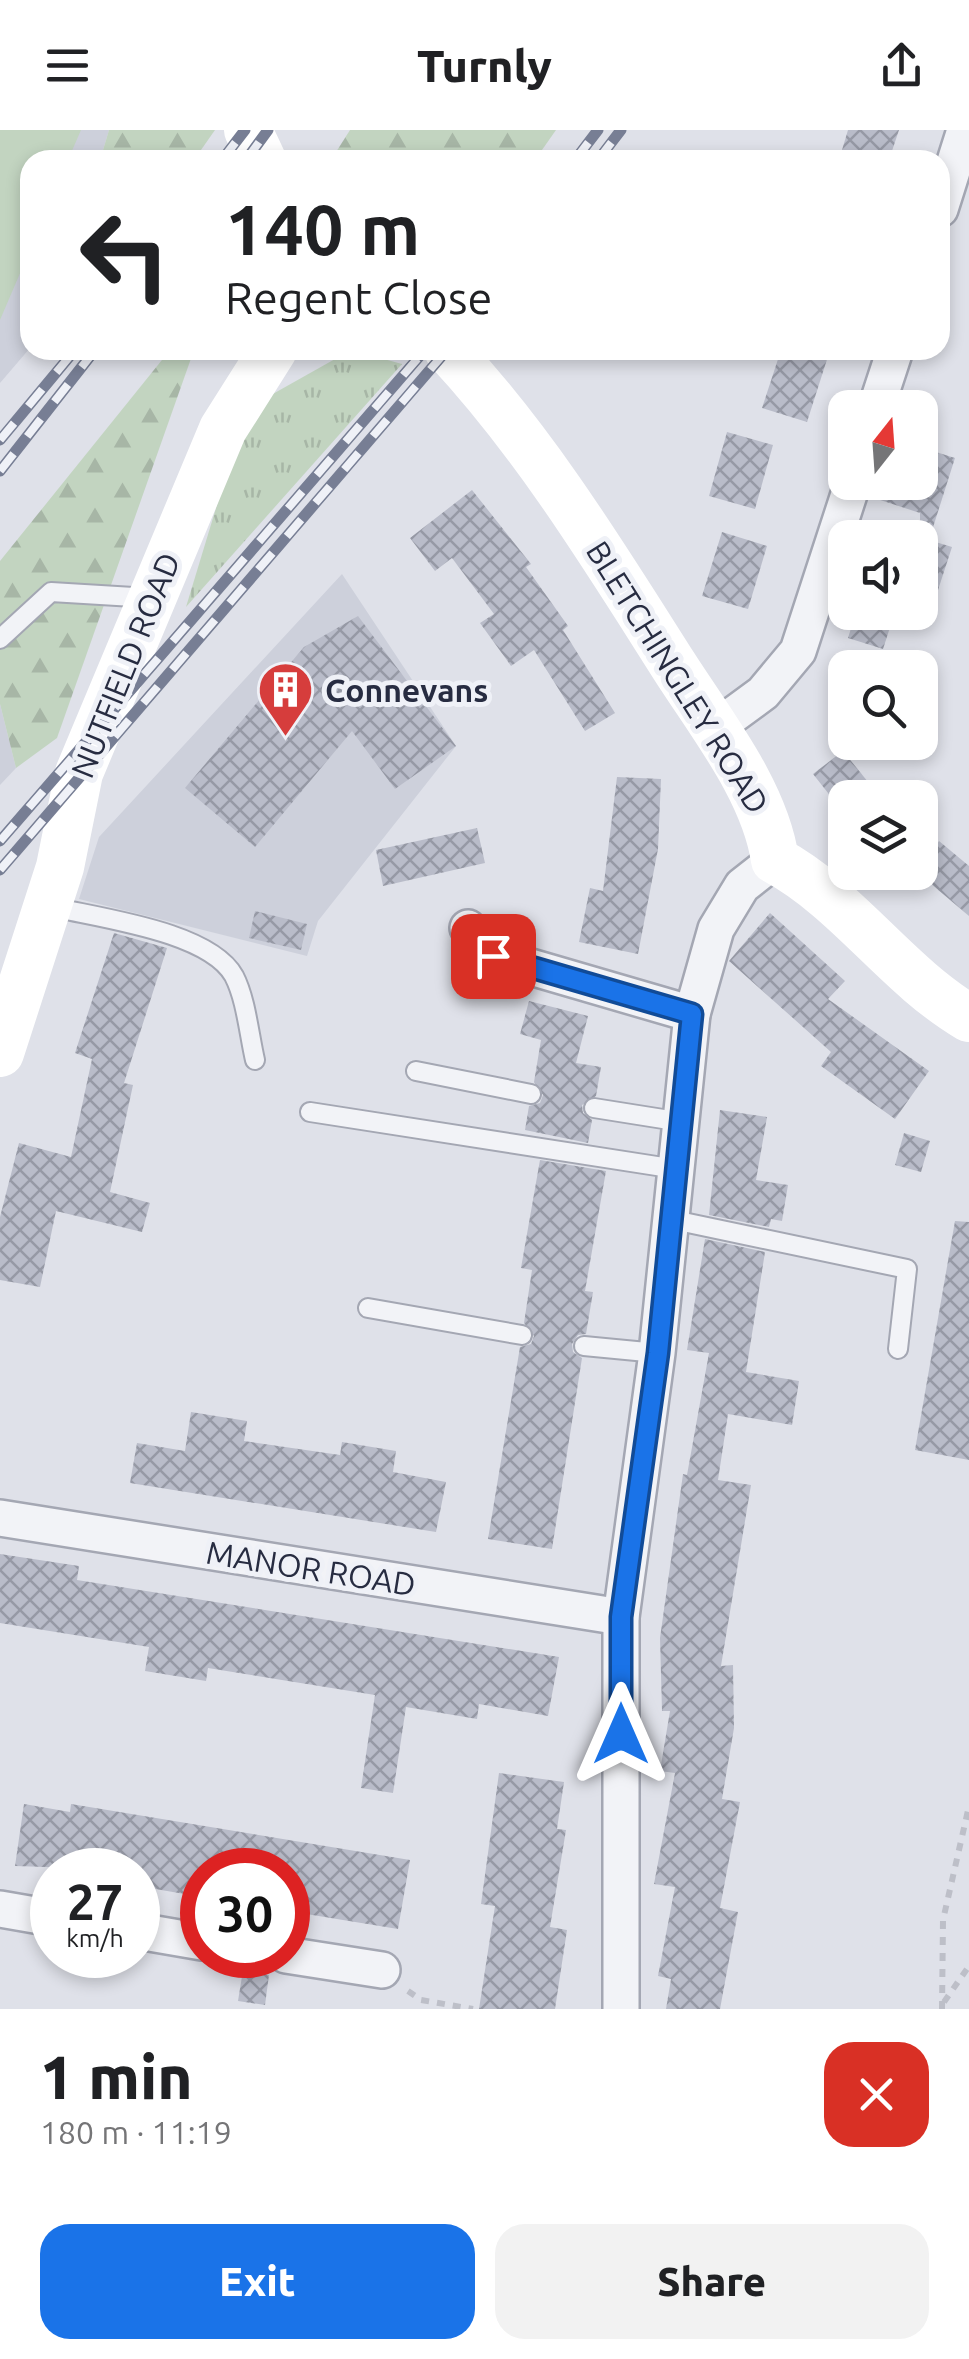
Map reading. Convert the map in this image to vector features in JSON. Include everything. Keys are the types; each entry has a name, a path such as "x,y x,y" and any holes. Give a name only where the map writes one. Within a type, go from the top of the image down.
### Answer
{"street":[{"path":"950,177 965,130"},
{"name":"NUTFIELD ROAD","path":"0,1053 48,906 79,773 224,429 268,360"},
{"name":"BLETCHINGLEY ROAD","path":"456,360 550,472 714,729 770,828 775,860"},
{"path":"882,390 892,360"},
{"path":"714,729 763,693 798,651 847,500"},
{"path":"621,2009 621,1617 658,1353 692,1014 716,929 742,886 775,860 812,880 878,946 945,1004 969,1018"},
{"path":"468,928 493,956 692,1014"},
{"name":"MANOR ROAD","path":"0,1518 621,1617"},
{"path":"0,1909 30,1914"},
{"path":"310,1959 382,1970"}],"lane":[{"path":"0,639 52,592 150,598"},
{"path":"48,906 190,942 217,954 235,978 255,1060"},
{"path":"416,1071 531,1094"},
{"path":"594,1108 682,1122"},
{"path":"310,1112 676,1169"},
{"path":"669,1219 906,1268 898,1349"},
{"path":"368,1308 522,1335"},
{"path":"584,1346 658,1353"}],"path":[{"path":"942,2007 944,1920 969,1806"},
{"path":"942,2007 969,1966"},
{"path":"382,1970 421,2000 473,2009"}],"shaded area":[{"path":"0,130 109,130 103,150 20,150 20,360 0,383"},
{"path":"342,574 456,746 318,921 307,956 79,899 99,837"},
{"path":"0,704 16,768 0,785"}],"green space":[{"path":"0,130 81,130 72,150 20,150 20,273 0,320"},
{"path":"109,130 215,130 201,150 103,150"},
{"path":"350,130 556,130 542,150 337,150"},
{"path":"162,360 190,360 57,738 16,768 0,704 0,561"},
{"path":"333,360 387,360 402,364 186,607 230,462 271,395"}],"building":[{"path":"848,130 899,130 892,150 842,150"},
{"path":"778,360 827,360 807,422 762,408"},
{"path":"727,432 773,445 755,509 709,496"},
{"path":"938,453 955,458 935,520 920,520 920,513 880,500 938,500"},
{"path":"472,490 531,564 526,567 568,626 563,630 615,713 585,731 534,650 511,666 480,623 494,614 452,558 435,571 410,538"},
{"path":"722,532 767,546 748,609 702,596"},
{"path":"938,543 952,547 938,590"},
{"name":"Connevans","path":"358,616 456,746 395,789 352,731 255,847 185,788 304,647"},
{"path":"850,630 889,630 883,649 848,638"},
{"path":"831,760 850,760 866,780 828,780 828,793 813,774"},
{"path":"617,777 661,779 658,849 638,954 579,942 590,888 603,891"},
{"path":"477,828 485,863 383,886 376,850"},
{"path":"938,842 969,866 969,916 938,890"},
{"path":"255,911 307,924 301,950 249,938"},
{"path":"770,913 845,981 828,999 929,1071 895,1119 821,1066 831,1052 729,961"},
{"path":"114,933 167,948 124,1083 133,1085 110,1192 150,1203 142,1232 56,1211 40,1287 0,1280 0,1217 19,1143 71,1157 92,1059 75,1053"},
{"path":"529,1001 588,1016 576,1063 601,1067 596,1096 582,1105 583,1113 592,1120 588,1143 525,1130 529,1106 540,1103 543,1095 534,1082 541,1040 520,1034"},
{"path":"720,1110 767,1117 756,1180 788,1185 782,1221 771,1219 769,1227 709,1215"},
{"path":"904,1133 930,1141 921,1172 895,1165"},
{"path":"540,1160 606,1171 585,1291 593,1292 586,1334 578,1335 572,1344 573,1352 582,1358 552,1549 488,1539 520,1347 531,1344 534,1336 524,1323 532,1270 521,1268"},
{"path":"955,1221 969,1222 969,1460 915,1450"},
{"path":"705,1239 765,1252 746,1372 799,1381 792,1425 728,1414 718,1480 751,1485 721,1666 733,1665 734,1728 722,1799 740,1802 720,1908 738,1912 720,2009 666,2009 671,1979 658,1976 675,1887 654,1884 675,1773 660,1771 670,1711 662,1711 660,1638 683,1474 687,1475 709,1353 687,1350"},
{"path":"191,1412 247,1421 244,1441 340,1455 342,1442 396,1451 393,1472 446,1482 436,1532 130,1483 137,1443 185,1451"},
{"path":"0,1554 79,1566 77,1580 559,1657 548,1716 479,1704 477,1719 406,1707 393,1793 361,1788 375,1695 208,1668 206,1681 145,1671 149,1647 0,1623"},
{"path":"499,1773 564,1782 557,1829 566,1830 550,1927 567,1930 555,2009 479,2009 495,1906 481,1904"},
{"path":"24,1804 70,1812 71,1804 410,1860 398,1929 310,1915 310,1848 180,1848 180,1893 160,1890 160,1848 30,1848 30,1866 15,1866"},
{"path":"242,1978 269,1978 265,2005 238,2001"}],"railway":[{"path":"230,150 245,130"},
{"path":"253,150 268,130"},
{"path":"583,150 598,130"},
{"path":"606,150 621,130"},
{"path":"0,440 67,360"},
{"path":"0,471 87,360"},
{"path":"0,841 416,360"},
{"path":"0,870 438,360"}],"place":[{"name":"Connevans","path":"286,739"}],"route":[{"path":"493,956 692,1014 658,1353 621,1617 621,1734"}]}
